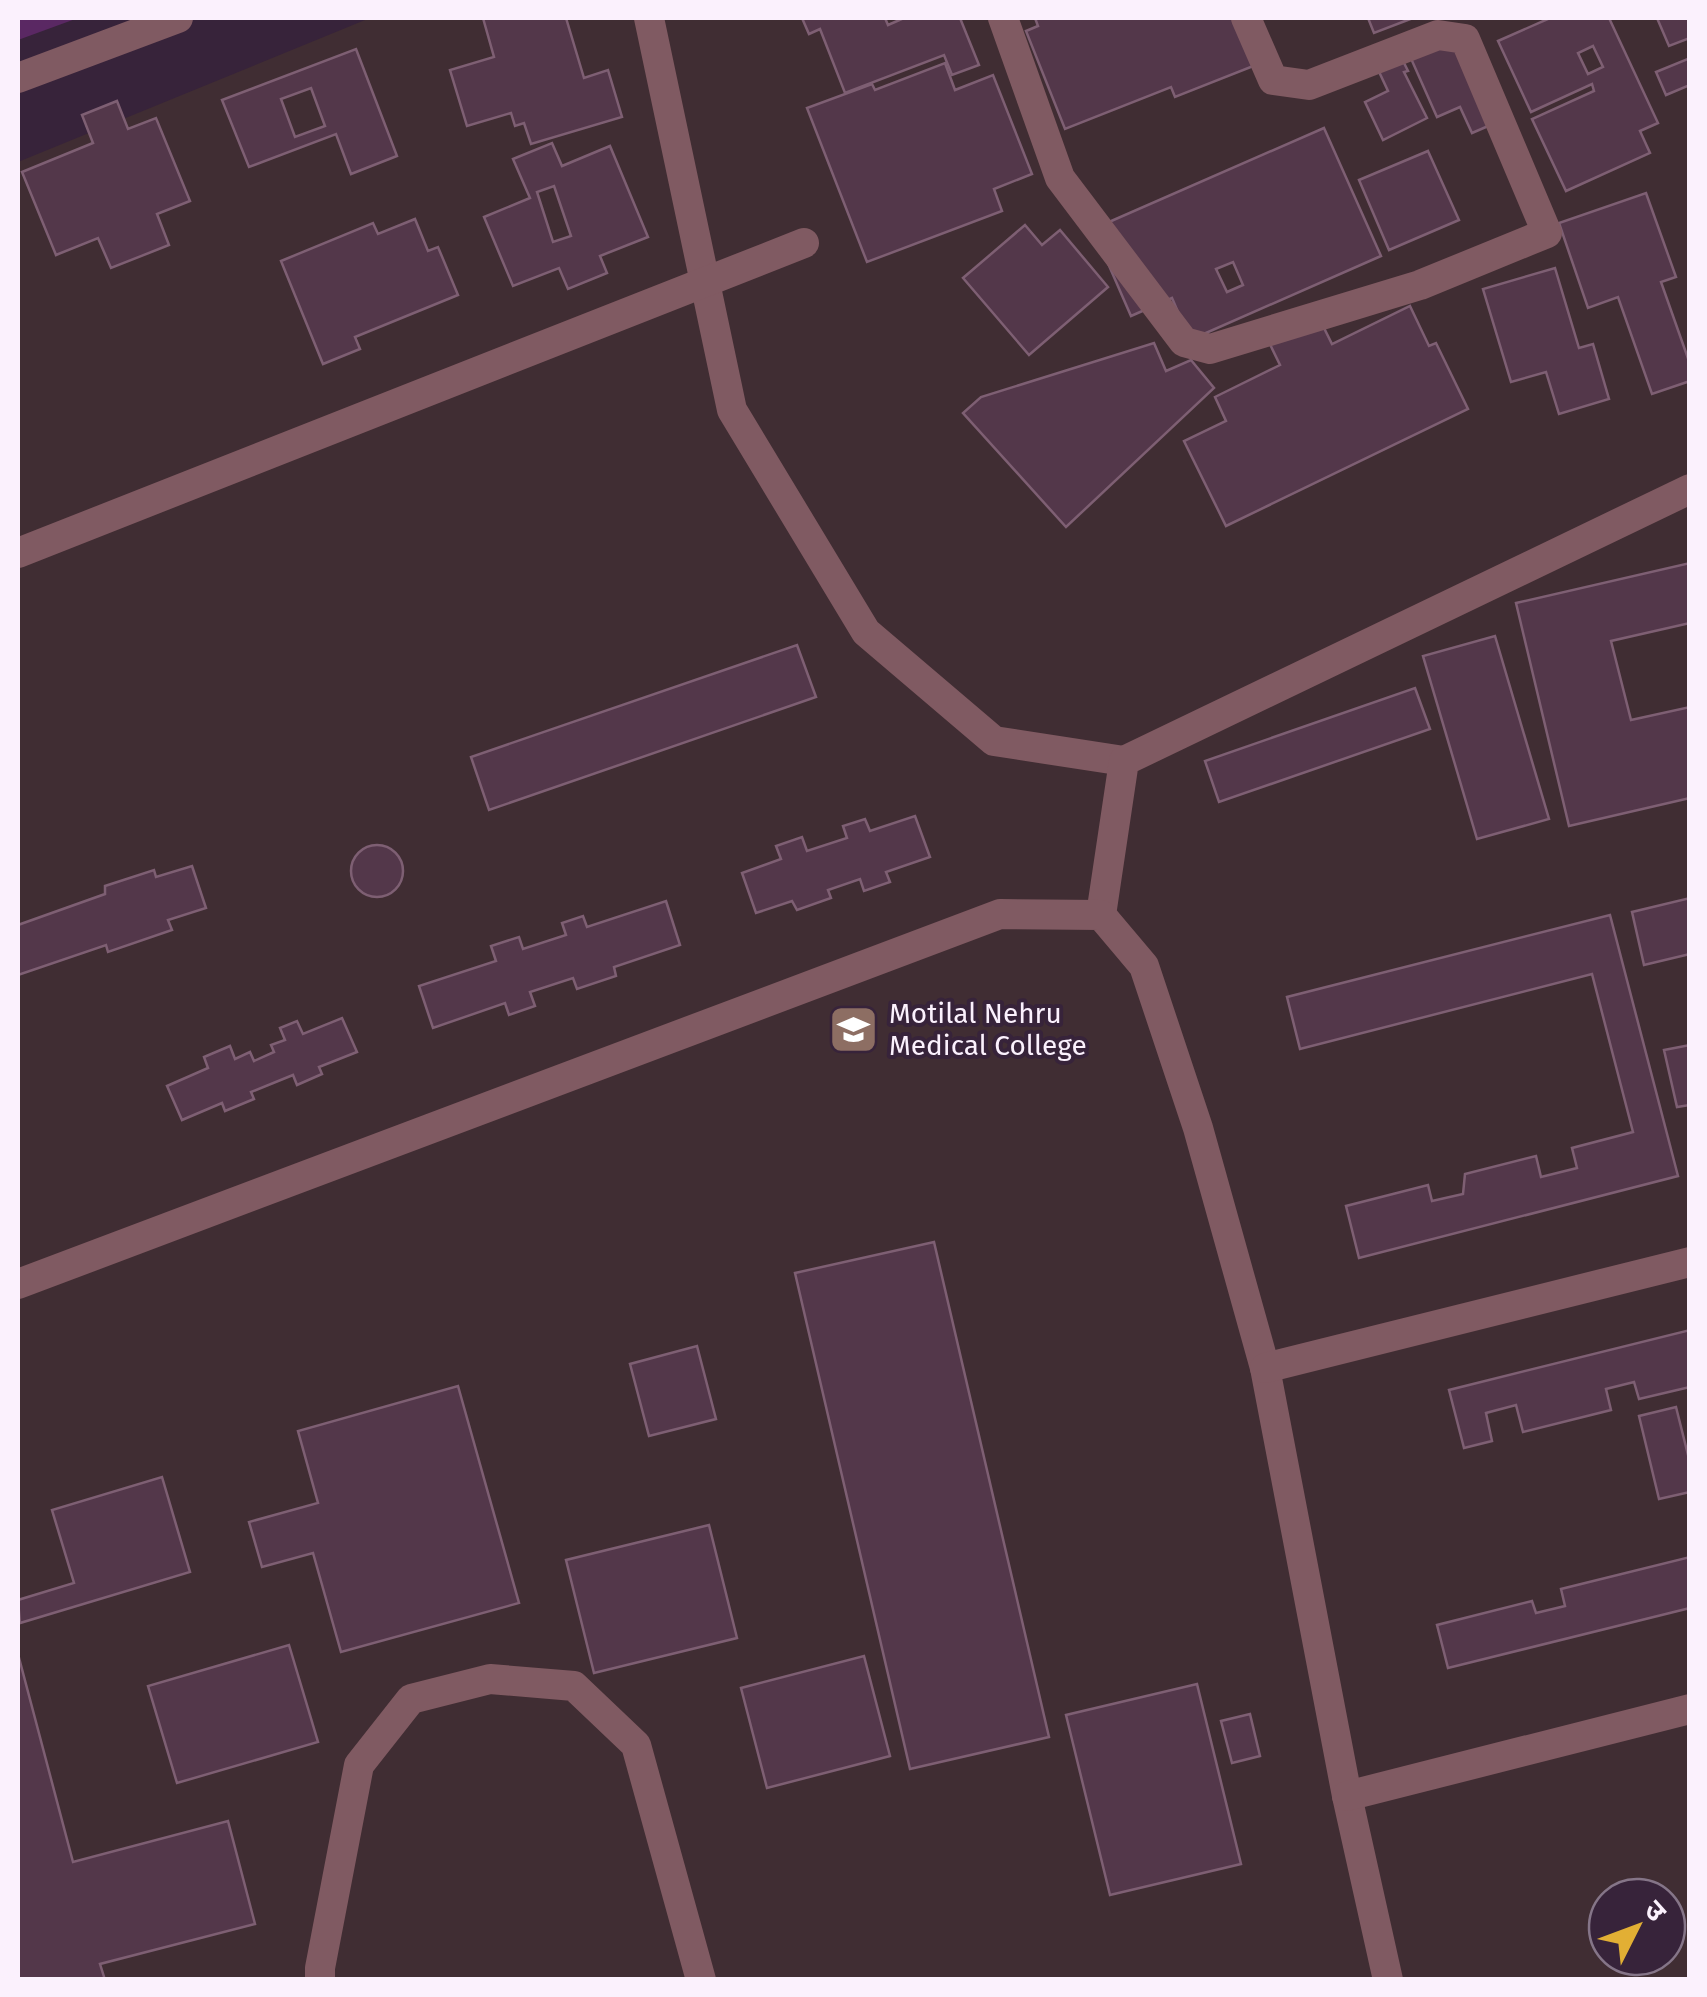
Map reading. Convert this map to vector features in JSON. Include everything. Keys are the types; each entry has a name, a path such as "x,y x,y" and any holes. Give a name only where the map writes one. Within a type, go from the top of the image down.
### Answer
{"street":[{"path":"18,78 178,18"},
{"path":"649,18 732,410 866,632 994,741 1124,760 1690,489"},
{"path":"1003,18 1060,178 1184,342 1210,349 1229,344 1420,286 1547,233 1464,39 1438,35 1309,85 1273,80 1246,18"},
{"path":"18,553 804,243"},
{"path":"1124,760 1101,914 1144,966 1198,1128 1264,1368 1347,1796 1388,1980"},
{"path":"18,1284 1000,914 1101,914"},
{"path":"1264,1368 1690,1262"},
{"path":"320,1980 359,1766 410,1699 490,1679 574,1686 636,1745 700,1980"},
{"path":"1347,1796 1690,1709"}],"shaded area":[{"path":"18,18 78,18 18,40"},
{"name":"Motilal Nehru Medical College","path":"370,18 1689,18 1689,1979 18,1980 18,162"}],"building":[{"path":"483,18 566,18 584,78 608,70 622,117 531,144 524,123 515,126 511,113 467,126 450,70 494,57"},
{"path":"802,18 885,18 888,25 904,18 960,18 979,65 952,75 944,55 845,93 820,29 809,34"},
{"path":"1035,18 1248,18 1266,61 1175,97 1171,87 1065,129 1026,31 1038,26"},
{"path":"1368,18 1413,18 1374,33"},
{"path":"1550,18 1609,18 1658,123 1640,131 1650,153 1566,191 1532,119 1594,91 1592,84 1531,112 1498,41","holes":["1593,46 1603,67 1588,74 1578,53"]},
{"path":"1657,18 1690,18 1690,38 1669,46"},
{"path":"1446,27 1507,118 1472,133 1460,107 1437,117 1405,45"},
{"path":"356,49 397,156 351,174 336,134 249,167 222,100","holes":["311,88 325,126 295,137 281,99"]},
{"path":"1397,49 1427,118 1383,140 1365,102 1388,91 1374,61"},
{"path":"1690,58 1690,85 1666,95 1656,72"},
{"path":"945,63 955,90 993,75 1032,174 994,189 1002,211 867,262 807,108 872,84 875,90"},
{"path":"117,101 128,129 156,118 190,201 157,214 169,245 111,268 98,238 56,255 22,172 93,143 82,115"},
{"path":"1324,128 1381,256 1190,340 1172,298 1131,316 1093,229","holes":["1233,262 1243,285 1227,292 1216,269"]},
{"path":"552,143 562,166 610,146 648,237 600,256 607,273 568,289 559,268 513,286 484,217 530,198 513,159","holes":["554,186 571,236 553,242 537,192"]},
{"path":"1428,151 1459,220 1389,250 1359,180"},
{"path":"1646,193 1676,277 1661,282 1690,364 1690,381 1652,394 1618,297 1588,308 1559,223"},
{"path":"415,219 428,251 438,247 458,295 355,337 360,349 323,364 281,261 373,223 378,234"},
{"path":"1025,225 1042,245 1060,230 1108,287 1029,355 963,278"},
{"path":"1555,268 1579,348 1593,344 1609,399 1559,414 1546,372 1511,382 1483,289"},
{"path":"1410,306 1429,346 1436,343 1468,409 1226,526 1184,441 1226,421 1215,397 1280,365 1266,336 1316,312 1332,344"},
{"path":"1154,343 1166,371 1191,360 1214,388 1066,527 963,413 981,397"},
{"path":"1690,563 1690,623 1611,641 1631,720 1690,707 1690,798 1569,826 1516,603"},
{"path":"1495,636 1549,819 1477,839 1423,656"},
{"path":"797,645 816,697 489,810 471,757"},
{"path":"1415,688 1430,729 1219,802 1205,761"},
{"path":"915,816 930,857 886,872 890,882 864,891 860,879 828,890 831,898 797,910 792,901 756,913 742,873 781,859 776,846 802,837 807,851 847,838 843,826 865,819 870,831"},
{"path":"377,845 395,853 403,871 395,889 377,897 359,889 351,871 359,853"},
{"path":"192,866 206,908 168,920 172,930 108,952 106,945 18,975 18,925 105,894 105,886 154,870 156,877"},
{"path":"1690,898 1690,954 1644,965 1632,912"},
{"path":"666,901 680,945 614,967 616,976 577,989 573,978 530,992 535,1006 509,1015 505,1003 433,1028 419,986 496,961 491,946 519,937 523,949 566,935 562,923 583,916 587,927"},
{"path":"1610,915 1678,1176 1359,1258 1346,1206 1428,1185 1432,1201 1463,1194 1465,1174 1536,1156 1541,1177 1577,1168 1572,1148 1633,1132 1592,974 1300,1049 1287,997"},
{"path":"342,1018 357,1052 319,1067 322,1074 297,1085 293,1075 251,1092 254,1099 225,1111 222,1103 182,1120 167,1086 208,1068 204,1057 230,1046 235,1059 250,1052 254,1061 274,1052 271,1045 285,1040 280,1028 297,1021 303,1034"},
{"path":"1690,1045 1690,1105 1677,1107 1664,1050"},
{"path":"934,1242 1049,1737 910,1769 795,1273"},
{"path":"1690,1330 1690,1387 1639,1399 1634,1382 1606,1389 1611,1410 1523,1432 1516,1405 1486,1413 1492,1441 1464,1448 1449,1390"},
{"path":"697,1346 716,1419 649,1436 630,1364"},
{"path":"458,1386 519,1603 341,1652 313,1553 262,1567 249,1522 318,1503 298,1431"},
{"path":"1676,1407 1690,1463 1690,1492 1659,1499 1639,1416"},
{"path":"162,1477 190,1572 20,1623 18,1600 74,1583 52,1510"},
{"path":"709,1525 737,1638 594,1673 566,1560"},
{"path":"1690,1557 1690,1608 1448,1668 1437,1625 1532,1601 1536,1613 1565,1606 1561,1589"},
{"path":"289,1645 318,1742 177,1783 148,1686"},
{"path":"18,1654 73,1862 228,1821 255,1924 100,1964 105,1980 18,1980"},
{"path":"864,1656 890,1756 767,1788 741,1688"},
{"path":"1197,1684 1241,1864 1110,1895 1066,1715"},
{"path":"1250,1714 1260,1756 1232,1763 1221,1721"}],"place":[{"name":"Motilal Nehru Medical College","path":"854,1029"}]}
